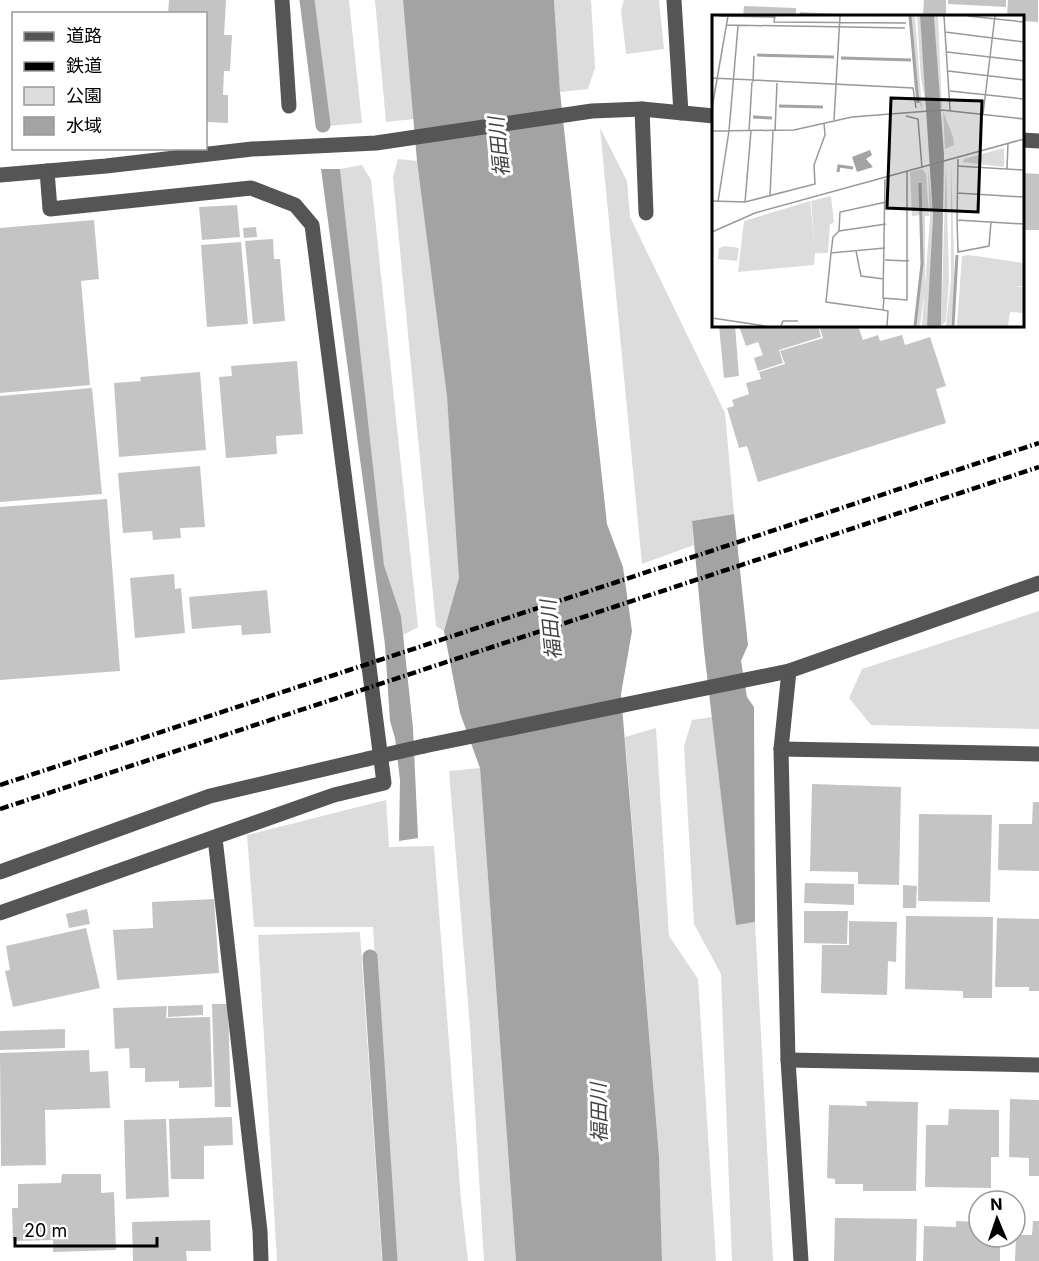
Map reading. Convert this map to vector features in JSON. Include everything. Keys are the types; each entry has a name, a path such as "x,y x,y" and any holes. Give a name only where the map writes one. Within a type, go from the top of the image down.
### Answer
{"street":[{"path":"282,0 289,106"},
{"path":"674,0 681,113"},
{"path":"642,109 646,213"},
{"path":"0,175 252,148 376,143 592,111 642,109 712,116"},
{"path":"1024,140 1039,141"},
{"path":"0,913 334,795 384,783 312,225 296,205 251,188 50,209 47,171"},
{"path":"0,872 210,796 441,742 789,671 1039,583"},
{"path":"789,671 781,749 788,1060 801,1261"},
{"path":"781,749 1039,754"},
{"path":"215,838 260,1231 261,1261"},
{"path":"788,1060 1039,1065"}],"green space":[{"path":"311,0 349,0 362,123 327,126"},
{"path":"375,0 403,0 414,119 386,122"},
{"path":"554,0 591,0 595,68 588,89 560,92"},
{"path":"624,0 659,0 664,49 626,54 621,10"},
{"path":"600,128 627,181 630,217 725,413 734,514 692,521 694,545 642,564"},
{"path":"398,159 417,161 447,397 460,578 444,631 436,626 393,177"},
{"path":"362,165 371,180 418,627 403,635 401,616 384,565 340,169"},
{"path":"1039,611 1039,729 871,725 849,698 862,669"},
{"path":"712,717 736,924 755,922 773,1261 732,1261 721,974 694,924 684,746 692,720"},
{"path":"656,728 669,936 698,979 716,1261 662,1261 659,1156 625,737"},
{"path":"480,768 516,1261 484,1261 470,1027 449,771"},
{"path":"386,800 389,847 434,846 461,1200 468,1261 395,1261 373,927 254,927 247,835"},
{"path":"360,932 382,1261 277,1261 258,935"}],"water":[{"name":"福田川","path":"403,0 554,0 560,92 607,524 623,567 632,631 621,694 659,1156 662,1261 516,1261 480,768 460,713 444,631 459,578 447,397 417,161"},
{"path":"321,169 340,169 384,565 401,616 413,728 418,838 399,841 400,780 395,738 390,721 385,645"},
{"path":"734,514 748,645 741,661 747,697 754,707 755,922 736,925 704,650 692,521"}],"building":[{"path":"169,0 226,0 224,35 232,35 230,71 224,71 223,95 228,95 228,123 207,122 207,12 168,12"},
{"path":"924,0 946,0 946,15 923,14"},
{"path":"948,0 1006,0 1006,7 948,4"},
{"path":"1008,0 1038,0 1038,22 1024,21 1024,15 1007,15"},
{"path":"744,6 796,8 796,15 743,15"},
{"path":"800,12 853,15 800,15"},
{"path":"1024,173 1039,174 1039,230 1024,230"},
{"path":"237,205 240,237 202,240 199,207"},
{"path":"94,220 99,279 81,281 90,385 0,393 0,228"},
{"path":"256,227 257,237 244,238 243,228"},
{"path":"273,239 274,259 280,259 285,321 253,324 245,241"},
{"path":"241,242 248,324 207,327 201,245"},
{"path":"719,327 735,327 739,376 724,378"},
{"path":"739,327 818,327 821,337 779,350 783,363 758,371 754,358 763,355 758,342 746,346"},
{"path":"819,327 858,327 863,340 878,335 880,341 902,335 905,345 930,337 946,386 936,389 946,423 758,482 747,446 739,448 727,408 734,406 732,400 749,394 746,383 761,379 759,372 785,364 780,351 823,338"},
{"path":"297,361 303,434 276,436 277,454 226,458 219,377 232,376 231,366"},
{"path":"200,372 206,450 119,457 114,383 141,381 140,377"},
{"path":"92,388 102,494 0,502 0,396"},
{"path":"200,466 205,527 180,528 181,538 153,540 152,531 123,533 118,473"},
{"path":"107,499 120,671 0,680 0,507"},
{"path":"174,574 175,589 181,588 185,633 135,638 130,578"},
{"path":"267,590 271,633 242,635 241,625 192,629 189,597"},
{"path":"812,784 901,787 899,885 858,884 858,872 810,871"},
{"path":"1033,802 1039,802 1039,871 998,870 999,824 1032,824"},
{"path":"919,814 992,815 990,902 918,901"},
{"path":"805,883 854,884 854,905 804,903"},
{"path":"903,885 917,886 916,908 903,908"},
{"path":"214,899 219,973 117,980 113,930 153,928 152,902"},
{"path":"87,909 90,924 69,928 66,914"},
{"path":"804,911 848,911 847,944 804,943"},
{"path":"906,916 993,917 992,998 963,998 963,991 905,989"},
{"path":"997,918 1039,919 1039,991 1029,991 1029,987 995,987"},
{"path":"849,921 897,922 896,962 888,961 887,995 821,993 822,945 849,945"},
{"path":"86,928 100,988 13,1007 5,971 10,970 6,946"},
{"path":"212,1004 228,1004 231,1107 215,1107"},
{"path":"203,1005 203,1015 168,1017 168,1006"},
{"path":"167,1006 166,1018 210,1017 212,1087 179,1088 179,1081 145,1082 145,1068 130,1068 129,1048 115,1049 113,1008"},
{"path":"65,1029 65,1048 0,1050 0,1031"},
{"path":"89,1050 90,1072 108,1071 110,1108 45,1110 46,1165 1,1166 0,1053"},
{"path":"1010,1099 1039,1100 1039,1176 1029,1176 1029,1158 1009,1157"},
{"path":"866,1101 918,1102 916,1191 863,1191 863,1184 835,1184 835,1179 827,1178 829,1105 867,1106"},
{"path":"949,1109 999,1110 999,1157 991,1157 991,1188 925,1187 926,1125 948,1125"},
{"path":"232,1117 233,1145 204,1146 204,1179 171,1179 169,1119"},
{"path":"166,1119 169,1197 126,1199 124,1120"},
{"path":"62,1174 101,1174 101,1193 114,1192 116,1250 53,1252 53,1240 13,1241 12,1208 18,1208 18,1184 61,1183"},
{"path":"835,1218 917,1219 916,1261 834,1261"},
{"path":"210,1220 211,1251 186,1251 187,1261 133,1261 132,1222"},
{"path":"956,1221 967,1221 967,1249 1000,1249 1000,1261 923,1261 924,1226 956,1227"},
{"path":"1033,1221 1039,1221 1039,1261 1015,1261 1015,1249 1027,1249 1027,1235 1032,1235"}],"waterway":[{"path":"307,0 323,125"},
{"path":"370,957 390,1261"}],"railway":[{"path":"0,785 1039,443"},
{"path":"0,809 1039,467"}]}
